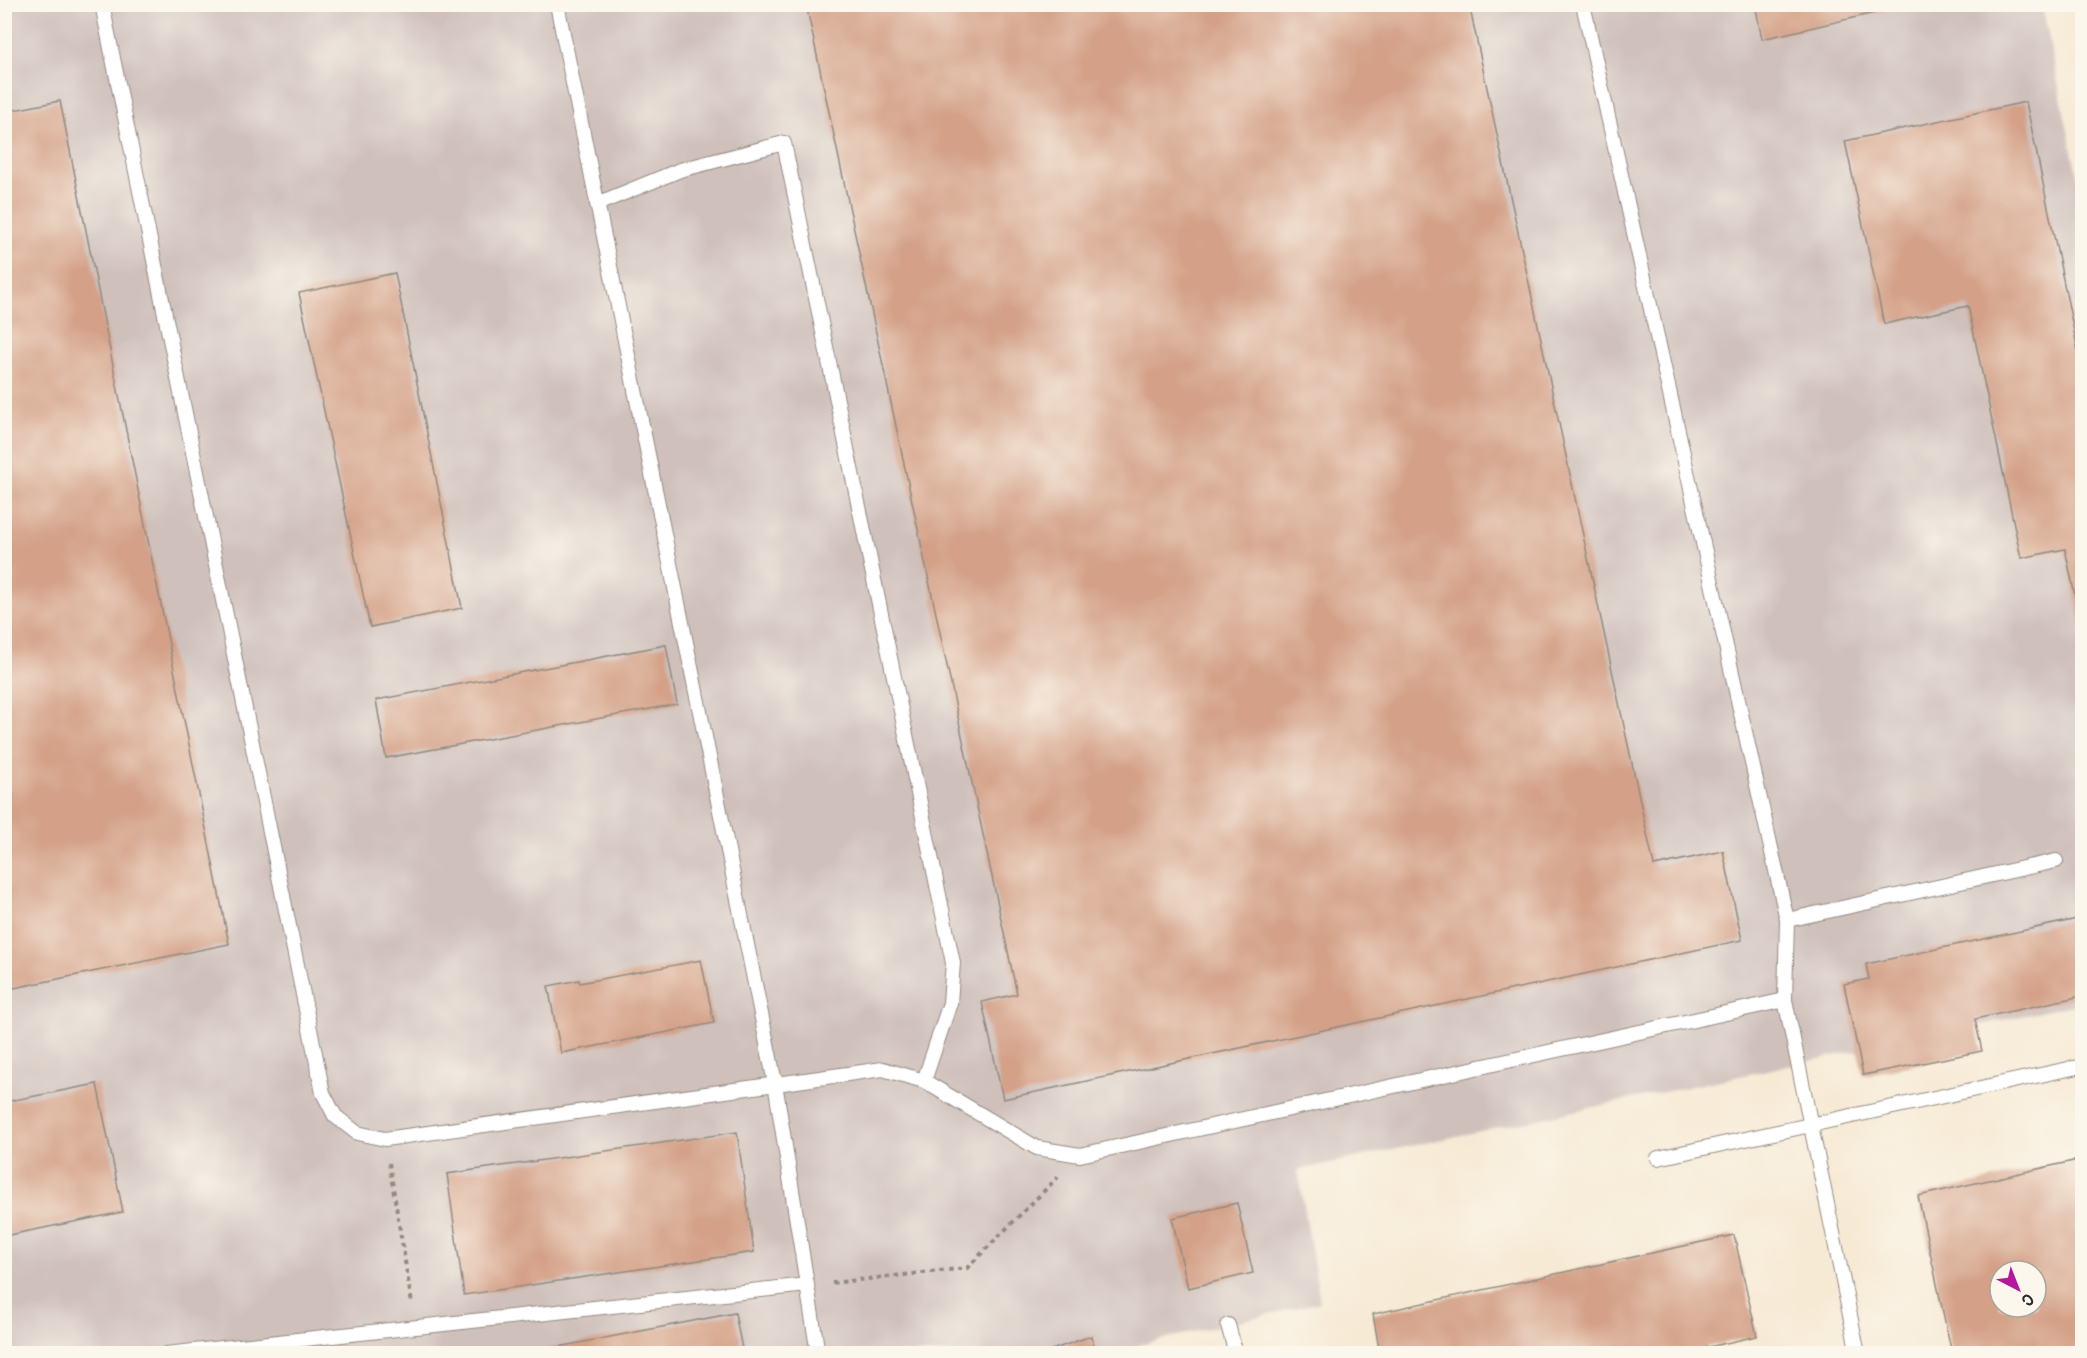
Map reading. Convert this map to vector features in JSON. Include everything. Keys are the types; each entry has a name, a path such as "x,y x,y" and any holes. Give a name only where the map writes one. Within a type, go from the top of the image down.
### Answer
{"lane":[{"path":"102,4 323,1093 335,1116 357,1133 385,1139 883,1069 924,1081 1037,1149 1080,1155 1785,1000"},
{"path":"557,4 775,1083 818,1353"},
{"path":"1583,4 1787,920 1785,1000 1858,1353"},
{"path":"597,204 680,170 784,143 953,963 950,1003 924,1081"},
{"path":"1787,920 2056,861"},
{"path":"1658,1158 2082,1066"},
{"path":"166,1353 807,1285"},
{"path":"1227,1325 1236,1353"}],"path":[{"path":"385,1139 416,1327"},
{"path":"807,1285 967,1268 1080,1155"}],"shaded area":[{"path":"5,5 2042,5 2082,199 2082,1003 1298,1170 1320,1302 1139,1345 1140,1353 5,1354"}],"building":[{"path":"806,4 1469,4 1654,866 1723,851 1742,940 1003,1099 982,1002 1017,994"},
{"path":"1755,4 1909,4 1909,5 1762,39"},
{"path":"60,101 229,944 4,990 4,112"},
{"path":"2026,102 2082,370 2082,629 2065,549 2021,558 1968,306 1884,324 1845,141"},
{"path":"395,273 462,608 370,627 299,293"},
{"path":"666,645 677,704 386,758 376,700"},
{"path":"2082,918 2082,996 1975,1019 1982,1051 1863,1075 1844,984 1869,979 1866,964"},
{"path":"701,960 714,1023 561,1053 548,986 579,980 580,983"},
{"path":"97,1084 123,1212 4,1236 4,1102"},
{"path":"737,1132 754,1252 464,1295 447,1174"},
{"path":"2082,1159 2082,1354 1952,1354 1918,1196"},
{"path":"1237,1203 1253,1273 1188,1288 1172,1218"},
{"path":"1734,1235 1757,1336 1678,1354 1380,1354 1373,1314"},
{"path":"735,1313 743,1354 543,1354 542,1350"},
{"path":"1091,1336 1097,1354 1043,1354 1043,1353"}]}
